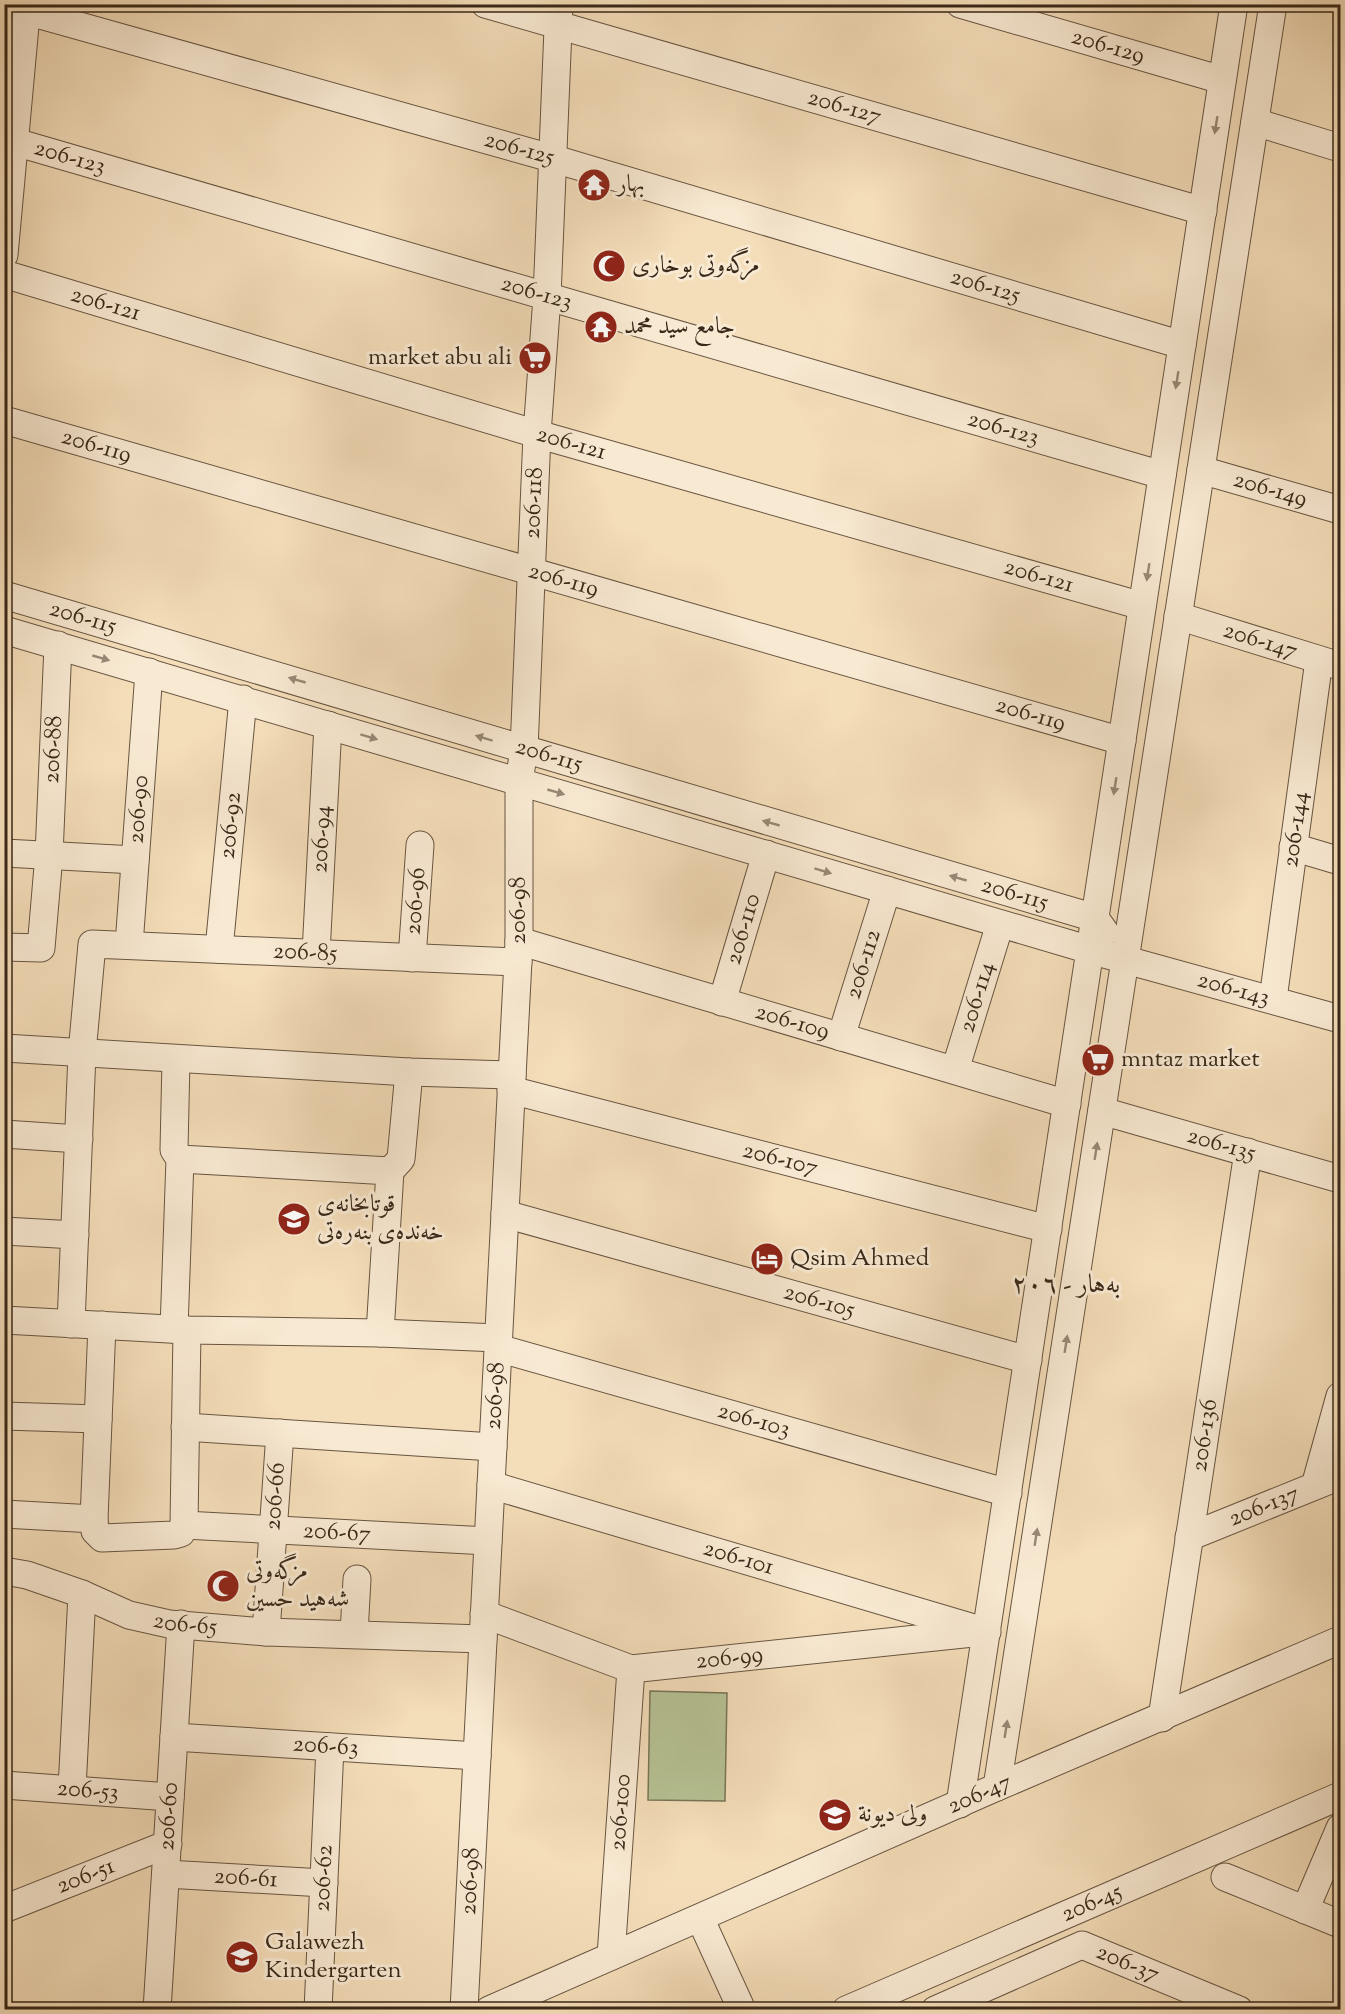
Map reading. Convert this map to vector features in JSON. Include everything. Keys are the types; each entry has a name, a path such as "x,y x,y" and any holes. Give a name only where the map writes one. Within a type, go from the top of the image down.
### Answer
{"street":[{"name":"206-127","path":"485,4 559,15 1203,211"},
{"name":"206-129","path":"960,4 1222,80"},
{"path":"960,1804 1234,4"},
{"path":"998,1787 1273,4"},
{"path":"4,255 27,8"},
{"name":"206-125","path":"27,8 551,158 1182,345"},
{"name":"206-118","path":"519,781 524,750 537,434 547,297 551,158 559,15"},
{"path":"1255,122 1341,148"},
{"name":"206-123","path":"15,142 1162,475"},
{"name":"206-121","path":"4,274 537,434 1142,606"},
{"name":"206-119","path":"4,420 1122,741"},
{"name":"206-149","path":"1201,470 1340,504"},
{"name":"206-115","path":"4,595 1095,918"},
{"name":"206-147","path":"1179,616 1330,663"},
{"name":"206-115","path":"4,630 1125,960"},
{"name":"206-88","path":"4,947 41,948 49,855 58,645"},
{"name":"206-144","path":"1273,999 1293,847 1330,663"},
{"name":"206-90","path":"129,945 149,672"},
{"name":"206-92","path":"219,949 243,699"},
{"name":"206-94","path":"316,953 328,725"},
{"name":"206-98","path":"464,2010 518,951 519,781"},
{"name":"206-96","path":"412,958 420,845"},
{"path":"1293,847 1341,861"},
{"path":"4,853 135,860"},
{"name":"206-110","path":"722,1002 766,854"},
{"name":"206-112","path":"842,1037 887,890"},
{"path":"1095,918 1125,960"},
{"name":"206-114","path":"955,1070 1000,924"},
{"name":"206-85","path":"82,1053 92,944 412,958 518,951"},
{"name":"206-109","path":"518,951 722,1002 1067,1104"},
{"name":"206-143","path":"1125,960 1341,1019"},
{"name":"206-107","path":"4,1048 409,1072 511,1083 1048,1229"},
{"path":"71,1324 82,1053"},
{"path":"176,1059 174,1150 180,1159 180,1329 185,1427 179,1530"},
{"path":"380,1333 390,1171 401,1159 409,1072"},
{"name":"206-135","path":"1102,1111 1341,1179"},
{"path":"4,1134 79,1139"},
{"name":"206-136","path":"1162,1718 1248,1152"},
{"path":"180,1159 390,1171"},
{"name":"206-105","path":"505,1214 1028,1360"},
{"path":"4,1231 75,1235"},
{"name":"206-103","path":"4,1320 180,1329 380,1333 498,1343 1008,1493"},
{"path":"4,1514 94,1519 102,1325"},
{"path":"1315,1486 1341,1396"},
{"path":"4,1416 98,1419"},
{"path":"185,1427 493,1447"},
{"name":"206-66","path":"266,1632 280,1433"},
{"name":"206-137","path":"1189,1537 1341,1476"},
{"name":"206-101","path":"491,1485 987,1632"},
{"name":"206-67","path":"94,1519 95,1531 102,1538 179,1530 274,1529 488,1541"},
{"name":"206-65","path":"4,1571 27,1575 82,1594 129,1615 170,1624 266,1632 354,1635 484,1626"},
{"path":"354,1635 357,1579"},
{"path":"72,1790 82,1594"},
{"name":"206-60","path":"152,2007 166,1874 181,1624"},
{"name":"206-99","path":"484,1626 631,1669 987,1632"},
{"name":"206-47","path":"489,2010 998,1787 1341,1641"},
{"name":"206-100","path":"611,1956 631,1669"},
{"name":"206-63","path":"174,1737 477,1756"},
{"name":"206-62","path":"318,2010 330,1747"},
{"name":"206-53","path":"4,1785 171,1797"},
{"name":"206-45","path":"846,2010 1341,1796"},
{"path":"1305,1910 1341,1828"},
{"name":"206-51","path":"4,1909 168,1844"},
{"name":"206-61","path":"166,1874 324,1883"},
{"path":"1225,1877 1341,1924"},
{"path":"700,1918 742,2010"},
{"name":"206-37","path":"935,2010 1082,1945 1239,2010"}],"green space":[{"path":"650,1691 727,1693 725,1801 648,1800"}],"place":[{"name":"بهار","path":"594,185"},
{"name":"مزگەوتی بوخاری","path":"609,266"},
{"name":"جامع سيد محمد","path":"601,327"},
{"name":"market abu ali","path":"535,358"},
{"name":"mntaz market","path":"1098,1060"},
{"name":"قوتابخانەی خەندەی بنەرەتی","path":"294,1219"},
{"name":"Qsim Ahmed","path":"767,1259"},
{"name":"مزگەوتی شەهید حسين","path":"223,1586"},
{"name":"ولی دیونة","path":"835,1815"},
{"name":"Galawezh Kindergarten","path":"242,1957"}],"district":[{"name":"بەهار - ٢٠٦","path":"1066,1285"}]}
